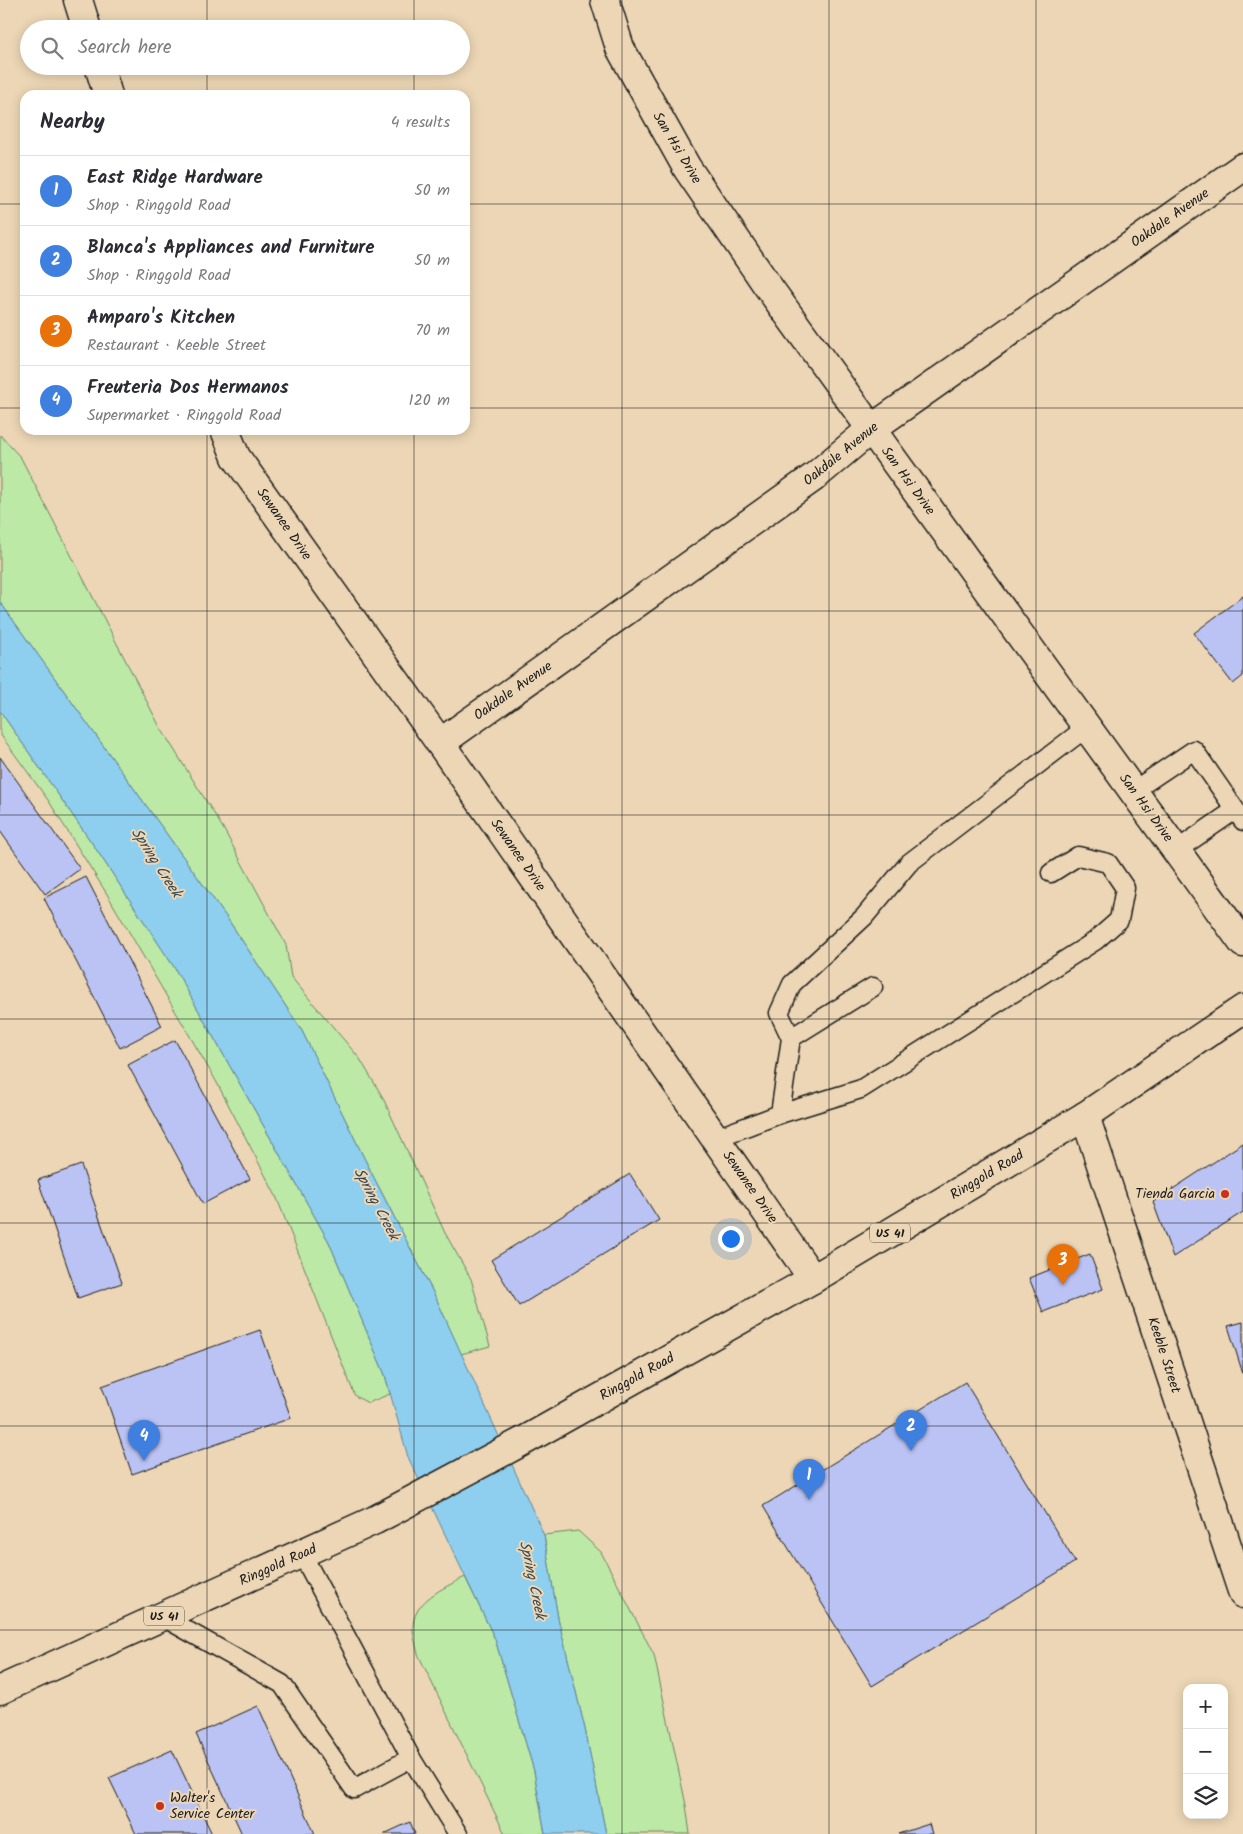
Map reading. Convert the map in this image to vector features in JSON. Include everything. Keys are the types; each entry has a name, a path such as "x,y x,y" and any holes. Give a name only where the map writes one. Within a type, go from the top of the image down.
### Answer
{"street":[{"path":"78,0 84,20"},
{"name":"San Hsi Drive","path":"605,0 620,48 687,168 767,285 1243,942"},
{"path":"102,75 106,90"},
{"name":"Oakdale Avenue","path":"440,743 814,477 871,429 1243,167"},
{"name":"Sewanee Drive","path":"227,435 236,457 440,743 813,1279"},
{"name":"Ringgold Road","path":"0,1690 375,1520 527,1439 813,1279 1085,1116 1243,1009"},
{"name":"Keeble Street","path":"1085,1116 1243,1594"}],"lane":[{"path":"780,1114 791,1038 779,1013 792,984 864,917 909,863 1087,727"},
{"path":"1133,791 1194,750 1239,816 1177,850"},
{"path":"716,1138 780,1114 861,1089 1095,941 1118,920 1125,888 1108,863 1078,856 1051,873"},
{"path":"791,1038 873,987"},
{"path":"302,1554 412,1758 458,1834"},
{"path":"162,1617 282,1684 354,1789 412,1758"}],"green space":[{"path":"0,435 21,458 160,727 223,828 286,945 291,977 360,1059 382,1096 445,1233 471,1279 490,1346 461,1354 436,1298 370,1170 301,1029 227,918 0,602"},
{"path":"0,711 94,846 174,967 329,1242 385,1375 390,1394 368,1403 355,1396 276,1196 216,1081 107,894 48,800 0,734"},
{"path":"578,1531 601,1552 654,1655 686,1805 690,1834 606,1834 585,1729 558,1618 544,1535"},
{"path":"465,1577 495,1639 534,1771 545,1834 505,1834 418,1654 413,1630 417,1611 430,1597"}],"water":[{"name":"Spring Creek","path":"0,602 227,918 301,1029 370,1170 436,1298 544,1535 558,1618 585,1729 606,1834 545,1834 534,1771 495,1639 408,1457 385,1375 329,1242 174,967 94,846 0,711"}],"building":[{"path":"1243,596 1243,676 1233,684 1194,633"},
{"path":"0,757 80,869 45,894 0,831"},
{"path":"86,877 162,1026 120,1048 44,898"},
{"path":"175,1040 250,1179 203,1204 128,1065"},
{"path":"1243,1143 1243,1212 1173,1257 1153,1202"},
{"path":"81,1165 122,1283 78,1298 38,1180"},
{"path":"630,1174 659,1220 519,1306 491,1260"},
{"path":"1090,1254 1103,1289 1043,1312 1029,1278"},
{"path":"1243,1322 1243,1374 1228,1326"},
{"path":"260,1330 291,1418 132,1474 102,1386"},
{"path":"965,1382 1075,1562 872,1686 763,1506"},
{"path":"258,1706 315,1834 242,1834 196,1734"},
{"name":"Walter's Service Center","path":"172,1750 212,1834 136,1834 109,1778"},
{"path":"410,1822 415,1834 384,1834"},
{"path":"929,1824 932,1834 898,1834"}],"place":[{"name":"Tienda Garcia","path":"1225,1194"},
{"name":"Amparo's Kitchen","path":"1063,1285"},
{"name":"Blanca's Appliances and Furniture","path":"911,1451"},
{"name":"Freuteria Dos Hermanos","path":"144,1461"},
{"name":"East Ridge Hardware","path":"809,1500"},
{"name":"Walter's Service Center","path":"160,1806"}]}
